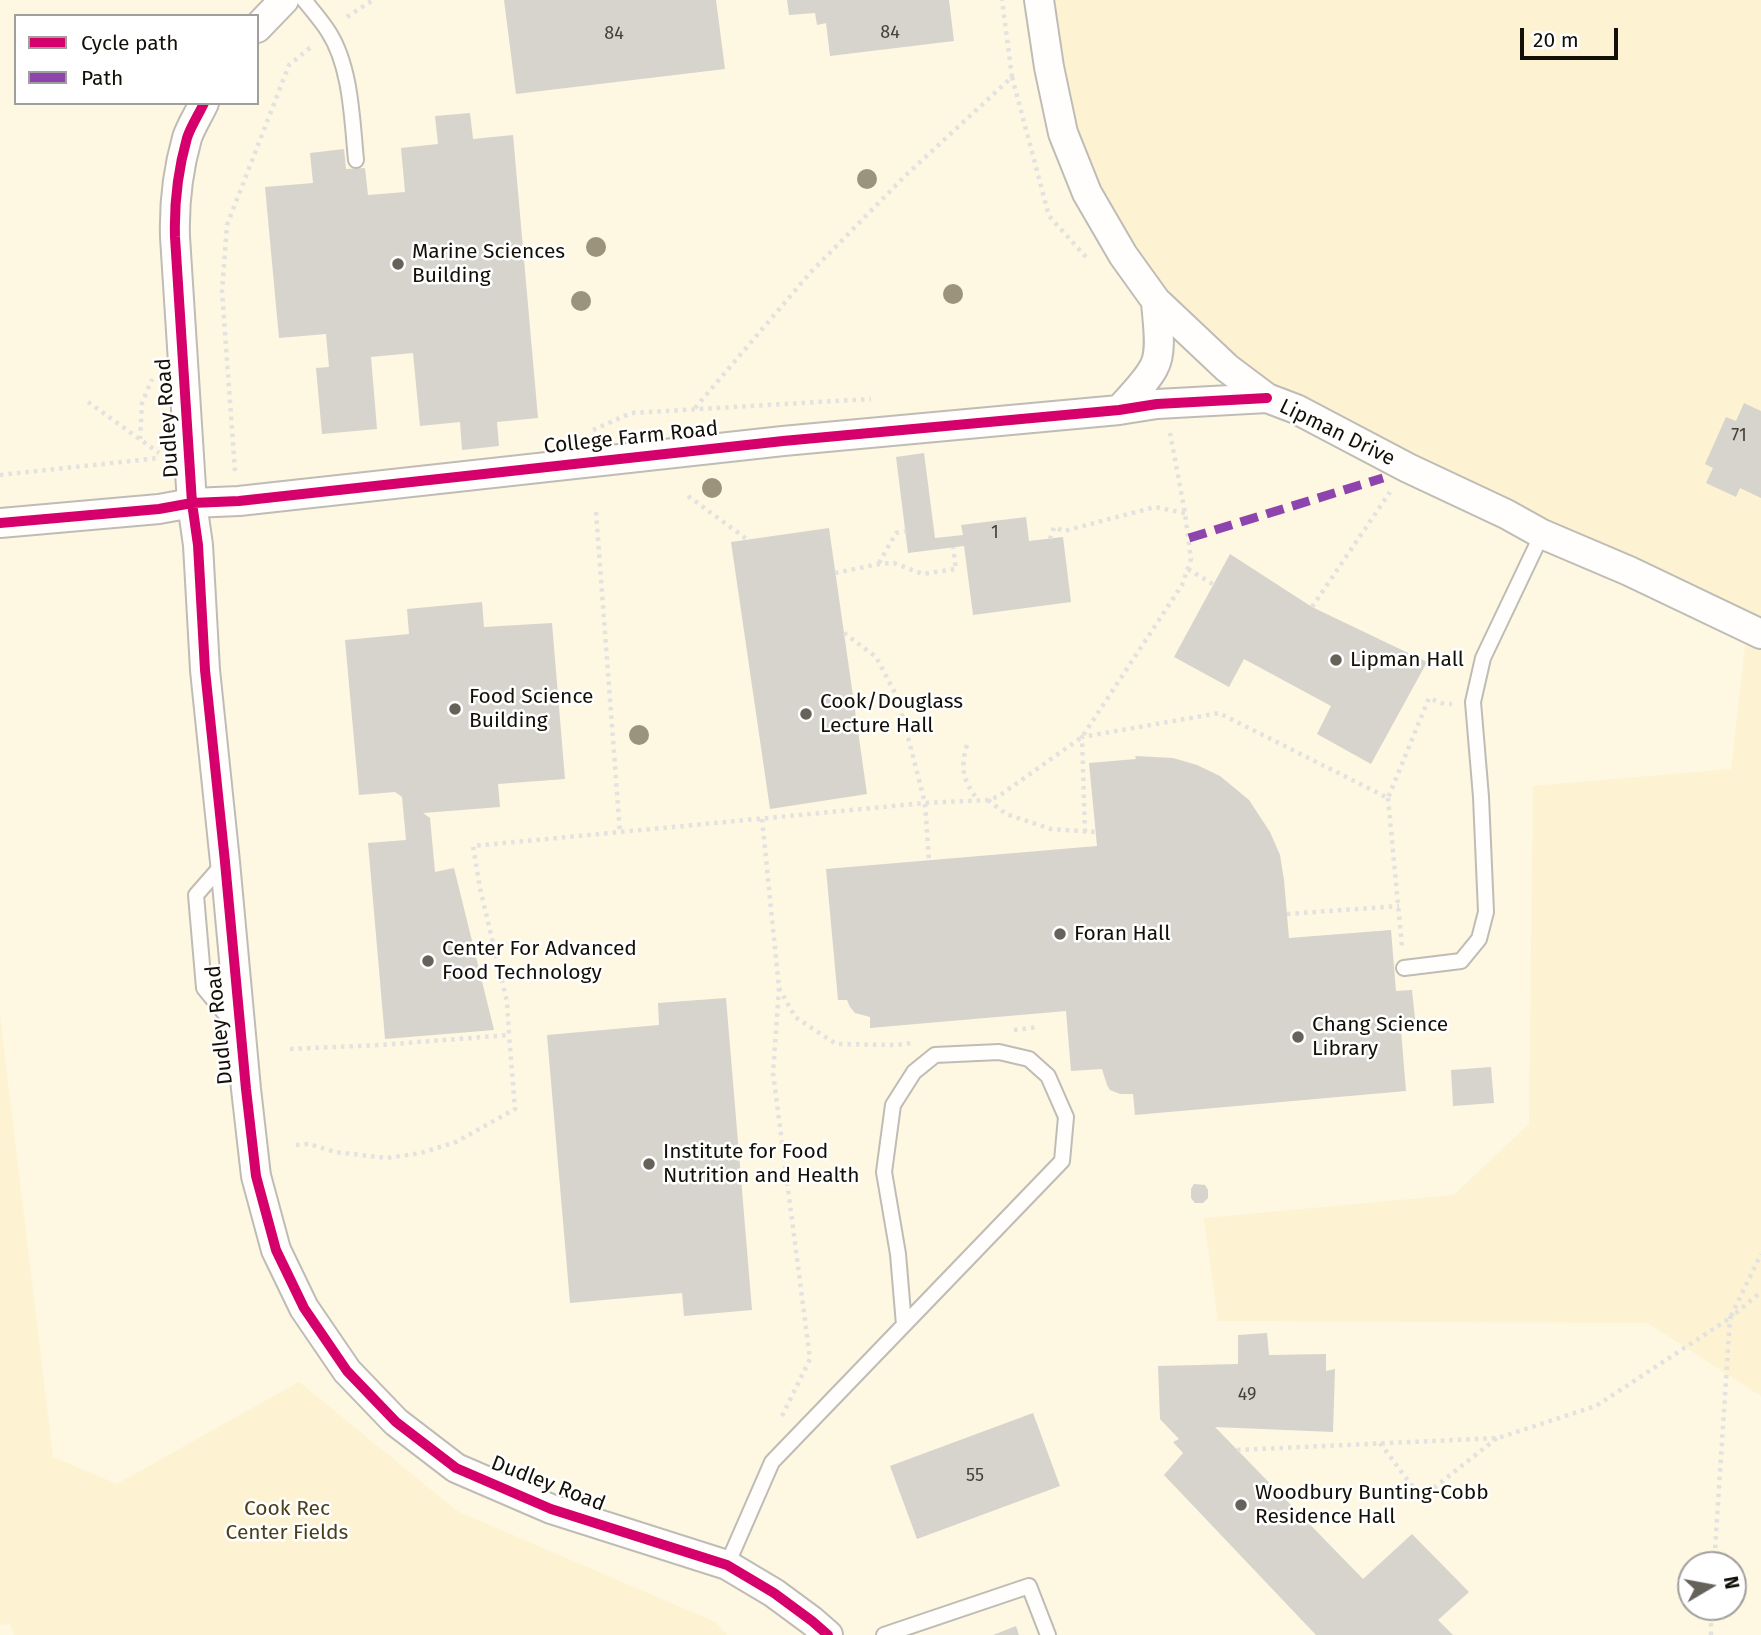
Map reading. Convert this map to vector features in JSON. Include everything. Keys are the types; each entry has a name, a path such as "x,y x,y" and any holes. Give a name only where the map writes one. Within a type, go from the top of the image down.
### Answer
{"street":[{"path":"259,26 284,0"},
{"name":"Lipman Drive","path":"1039,0 1063,133 1087,193 1123,255 1157,301 1227,368 1267,398 1296,409 1542,534 1629,571 1761,634"},
{"name":"Dudley Road","path":"203,105 188,136 174,212 192,503 198,545 205,670 256,1176 276,1250 304,1308 347,1371 396,1422 456,1468 551,1509 727,1565 774,1592 828,1635"},
{"path":"1119,410 1155,366 1159,342 1157,301"},
{"name":"College Farm Road","path":"0,523 159,509 192,503 239,501 783,441 1119,410 1157,404 1267,398"}],"lane":[{"path":"304,0 329,32 341,60 351,102 356,160"},
{"path":"1404,968 1461,961 1479,939 1486,912 1481,797 1473,702 1483,658 1542,534"},
{"path":"727,1565 772,1462 905,1325 1062,1161 1066,1117 1048,1076 1029,1059 999,1052 935,1055 914,1072 893,1105 884,1172 898,1254 905,1325"},
{"path":"884,1635 1028,1586 1048,1635"}],"path":[{"path":"235,477 222,291 227,225 289,65 356,10 373,0"},
{"path":"1003,0 1012,77 1049,216 1087,257"},
{"path":"694,409 810,272 905,176 1012,77"},
{"path":"584,433 631,413 874,399"},
{"path":"0,475 165,457 88,402"},
{"path":"296,1145 309,1144 335,1152 387,1157 421,1153 456,1142 515,1109 507,1002 480,888 473,846 925,803 988,800 999,796 1082,737 1182,585 1191,559 1169,425"},
{"path":"1312,607 1396,484"},
{"path":"688,495 748,540"},
{"path":"1050,539 1054,527 1064,531 1155,507 1185,513"},
{"path":"596,512 620,833"},
{"path":"879,564 896,533 906,531"},
{"path":"835,573 894,563 923,574 957,569 953,547"},
{"path":"1188,569 1214,585"},
{"path":"844,633 876,657 894,691 925,803 929,860"},
{"path":"1404,968 1388,799 1429,698 1444,704 1473,702"},
{"path":"1082,737 1219,713 1388,799"},
{"path":"1082,737 1085,832"},
{"path":"967,745 962,761 965,776 969,788 978,800"},
{"path":"988,800 1006,814 1051,829 1095,832"},
{"path":"762,819 779,988 773,1073 810,1359 781,1417"},
{"path":"1287,914 1398,906"},
{"path":"779,988 795,1017 836,1044 896,1045 922,1042"},
{"path":"1013,1030 1040,1027"},
{"path":"290,1049 509,1035"},
{"path":"1715,1551 1730,1318 1761,1254"},
{"path":"1237,1450 1498,1438 1596,1406 1730,1318 1761,1293"},
{"path":"1380,1443 1420,1498 1498,1438"}],"shaded area":[{"path":"0,0 1761,0 1761,1635 0,1635"}],"green space":[{"path":"1054,0 1761,0 1761,1396 1648,1323 1218,1321 1204,1218 1454,1195 1529,1124 1533,786 1731,769 1746,639 1197,355 1060,163"},
{"name":"Cook Rec Center Fields","path":"0,1016 53,1457 117,1484 299,1382 457,1511 715,1622 727,1635 14,1635 10,1624 0,1625"}],"building":[{"path":"504,0 716,0 725,69 516,94"},
{"path":"787,0 949,0 954,41 830,56 826,23 817,25 815,13 789,15"},
{"name":"Marine Sciences Building","path":"470,113 473,139 513,135 538,418 497,422 499,446 462,450 460,422 420,426 413,353 371,357 377,429 322,434 316,368 329,367 326,334 279,338 265,187 313,183 310,153 344,149 346,169 365,168 368,195 405,192 401,148 438,144 435,116"},
{"path":"1744,403 1761,411 1761,498 1740,488 1736,497 1706,483 1713,468 1705,464 1726,417 1736,421"},
{"path":"924,453 935,538 963,535 961,525 1026,517 1029,541 1063,537 1071,602 973,615 964,546 908,553 896,457"},
{"name":"Cook/Douglass Lecture Hall","path":"829,528 867,794 770,809 731,542"},
{"name":"Lipman Hall","path":"1230,554 1312,607 1427,662 1371,764 1317,734 1331,706 1244,659 1229,687 1174,657"},
{"name":"Food Science Building","path":"482,602 484,627 552,623 565,779 498,784 500,807 423,813 430,818 435,872 454,868 494,1030 385,1039 368,843 406,840 402,797 395,792 359,795 345,640 409,634 407,609"},
{"name":"Foran Hall","path":"1135,756 1173,758 1197,765 1220,776 1249,800 1270,832 1280,855 1289,938 1391,930 1396,991 1412,990 1416,1028 1401,1030 1406,1091 1135,1115 1133,1094 1120,1094 1110,1090 1102,1069 1071,1071 1066,1011 870,1028 870,1017 855,1013 847,1000 838,1000 826,869 1097,846 1089,763 1136,759"},
{"name":"Institute for Food Nutrition and Health","path":"726,998 752,1310 684,1316 682,1293 570,1303 547,1035 659,1025 658,1003"},
{"path":"1491,1067 1494,1103 1453,1106 1451,1070"},
{"path":"1194,1184 1205,1185 1208,1190 1208,1198 1203,1203 1195,1203 1191,1198"},
{"name":"Woodbury Bunting-Cobb Residence Hall","path":"1267,1333 1269,1355 1326,1354 1326,1371 1335,1369 1333,1432 1215,1427 1363,1579 1412,1534 1469,1592 1438,1620 1453,1635 1316,1635 1164,1475 1183,1453 1173,1442 1179,1439 1160,1419 1158,1366 1238,1364 1238,1335"},
{"path":"1033,1413 1060,1486 917,1539 890,1466"},
{"path":"1016,1626 1019,1635 993,1635"}],"marked path":[{"path":"1189,538 1383,478"}],"cycle path":[{"path":"203,105 189,134 181,162 175,237 205,670 246,1089 256,1176 276,1250 304,1308 347,1371 396,1422 456,1468 551,1509 727,1565 774,1593 828,1635"},
{"path":"0,523 159,509 192,503 239,501 783,441 1119,410 1157,404 1267,398"}],"place":[{"name":"Marine Sciences Building","path":"398,264"},
{"name":"Lipman Hall","path":"1336,660"},
{"name":"Food Science Building","path":"455,709"},
{"name":"Cook/Douglass Lecture Hall","path":"806,714"},
{"name":"Foran Hall","path":"1060,934"},
{"name":"Center For Advanced Food Technology","path":"428,961"},
{"name":"Chang Science Library","path":"1298,1037"},
{"name":"Institute for Food Nutrition and Health","path":"649,1164"},
{"name":"Woodbury Bunting-Cobb Residence Hall","path":"1241,1505"}]}
